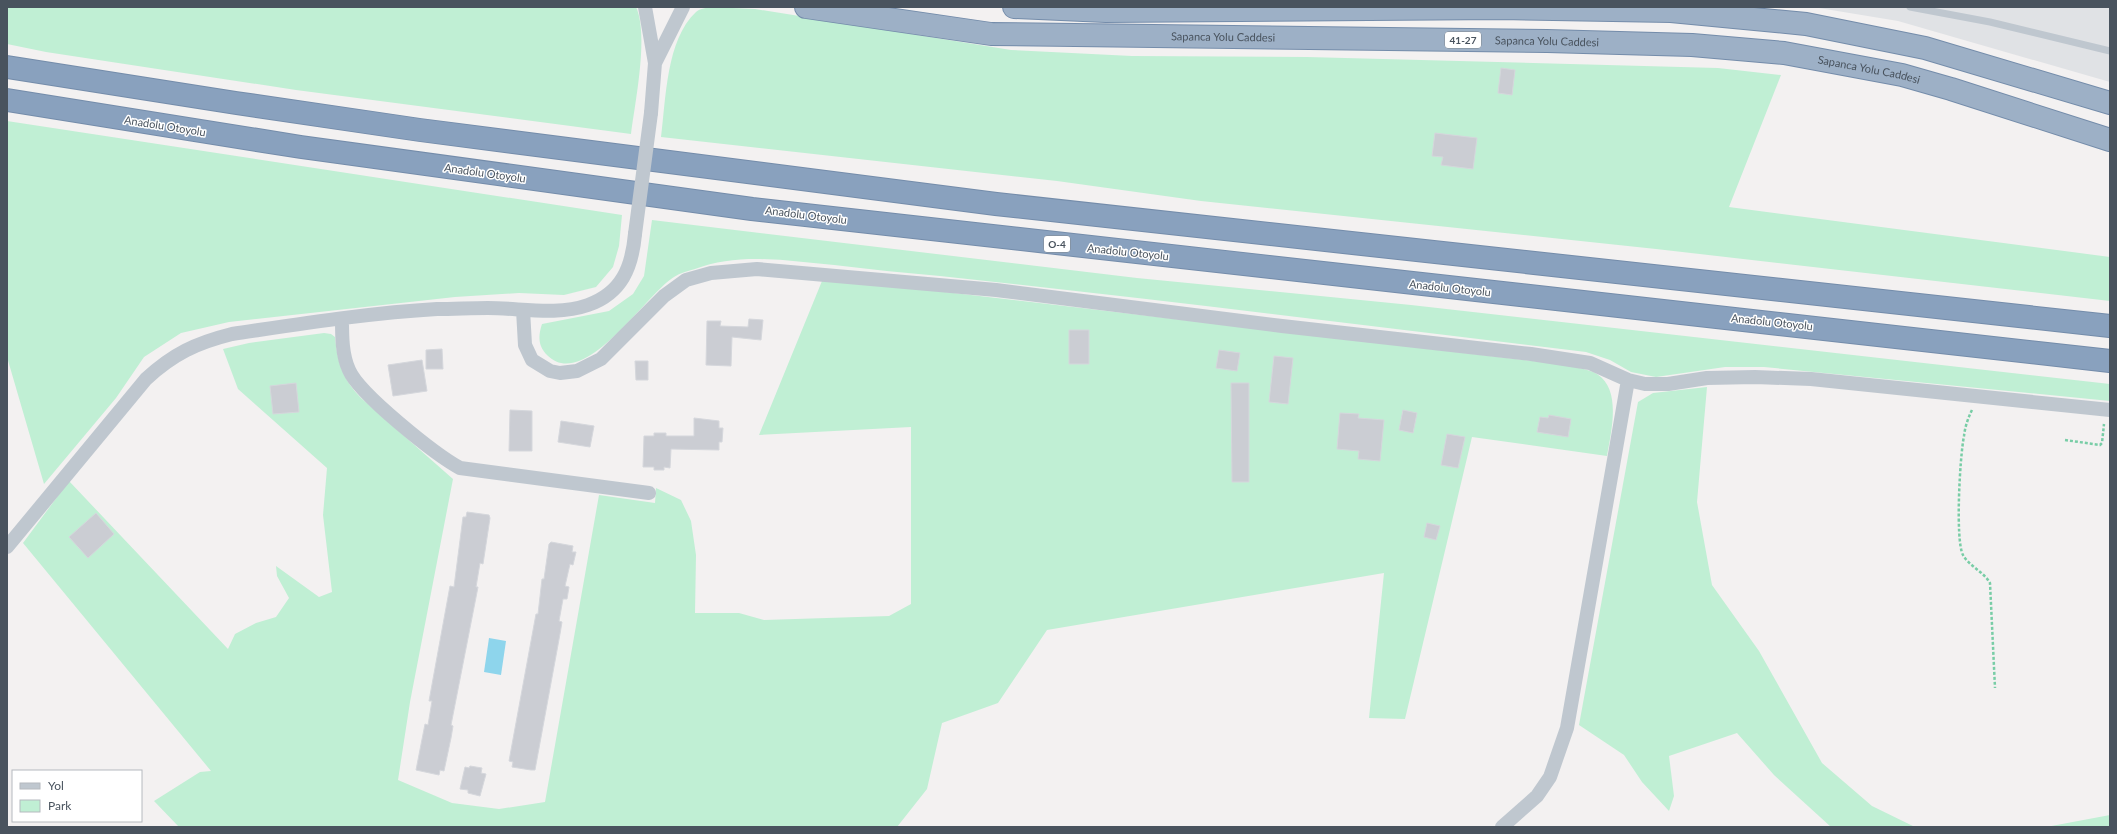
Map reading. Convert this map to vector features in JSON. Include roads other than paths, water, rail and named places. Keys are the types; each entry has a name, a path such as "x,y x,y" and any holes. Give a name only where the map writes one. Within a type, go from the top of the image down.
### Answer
{"highway":[{"name":"Sapanca Yolu Caddesi","path":"806,7 991,34 1547,41 1692,46 1784,53 1902,75 1951,89 2110,140"},
{"path":"1014,7 1106,11 1501,8 1671,12 1806,24 1925,48 2110,103"},
{"path":"7,66 228,102 412,128 996,204 2110,326"},
{"name":"Anadolu Otoyolu","path":"7,100 301,147 752,209 2110,361"}],"street":[{"path":"7,547 146,379 170,358 198,344 232,334 342,319 436,310 488,308 562,310 588,305 610,292 624,277 629,268 633,252 651,113 655,63 645,7"},
{"path":"655,63 683,7"},
{"path":"523,310 525,345 532,360 550,371 560,373 577,371 601,359 664,296 686,280 711,273 757,269 996,290 1282,326 1523,353 1590,363 1628,380 1645,384 1668,384 1714,378 1755,377 1811,379 2107,410"},
{"path":"342,319 344,352 349,371 364,390 429,448 460,468 648,493"},
{"path":"1502,827 1537,796 1550,777 1567,728 1628,380"}],"lane":[{"path":"1910,7 1990,22 2110,51"}],"water":[{"path":"489,638 506,641 501,675 484,672"}]}
